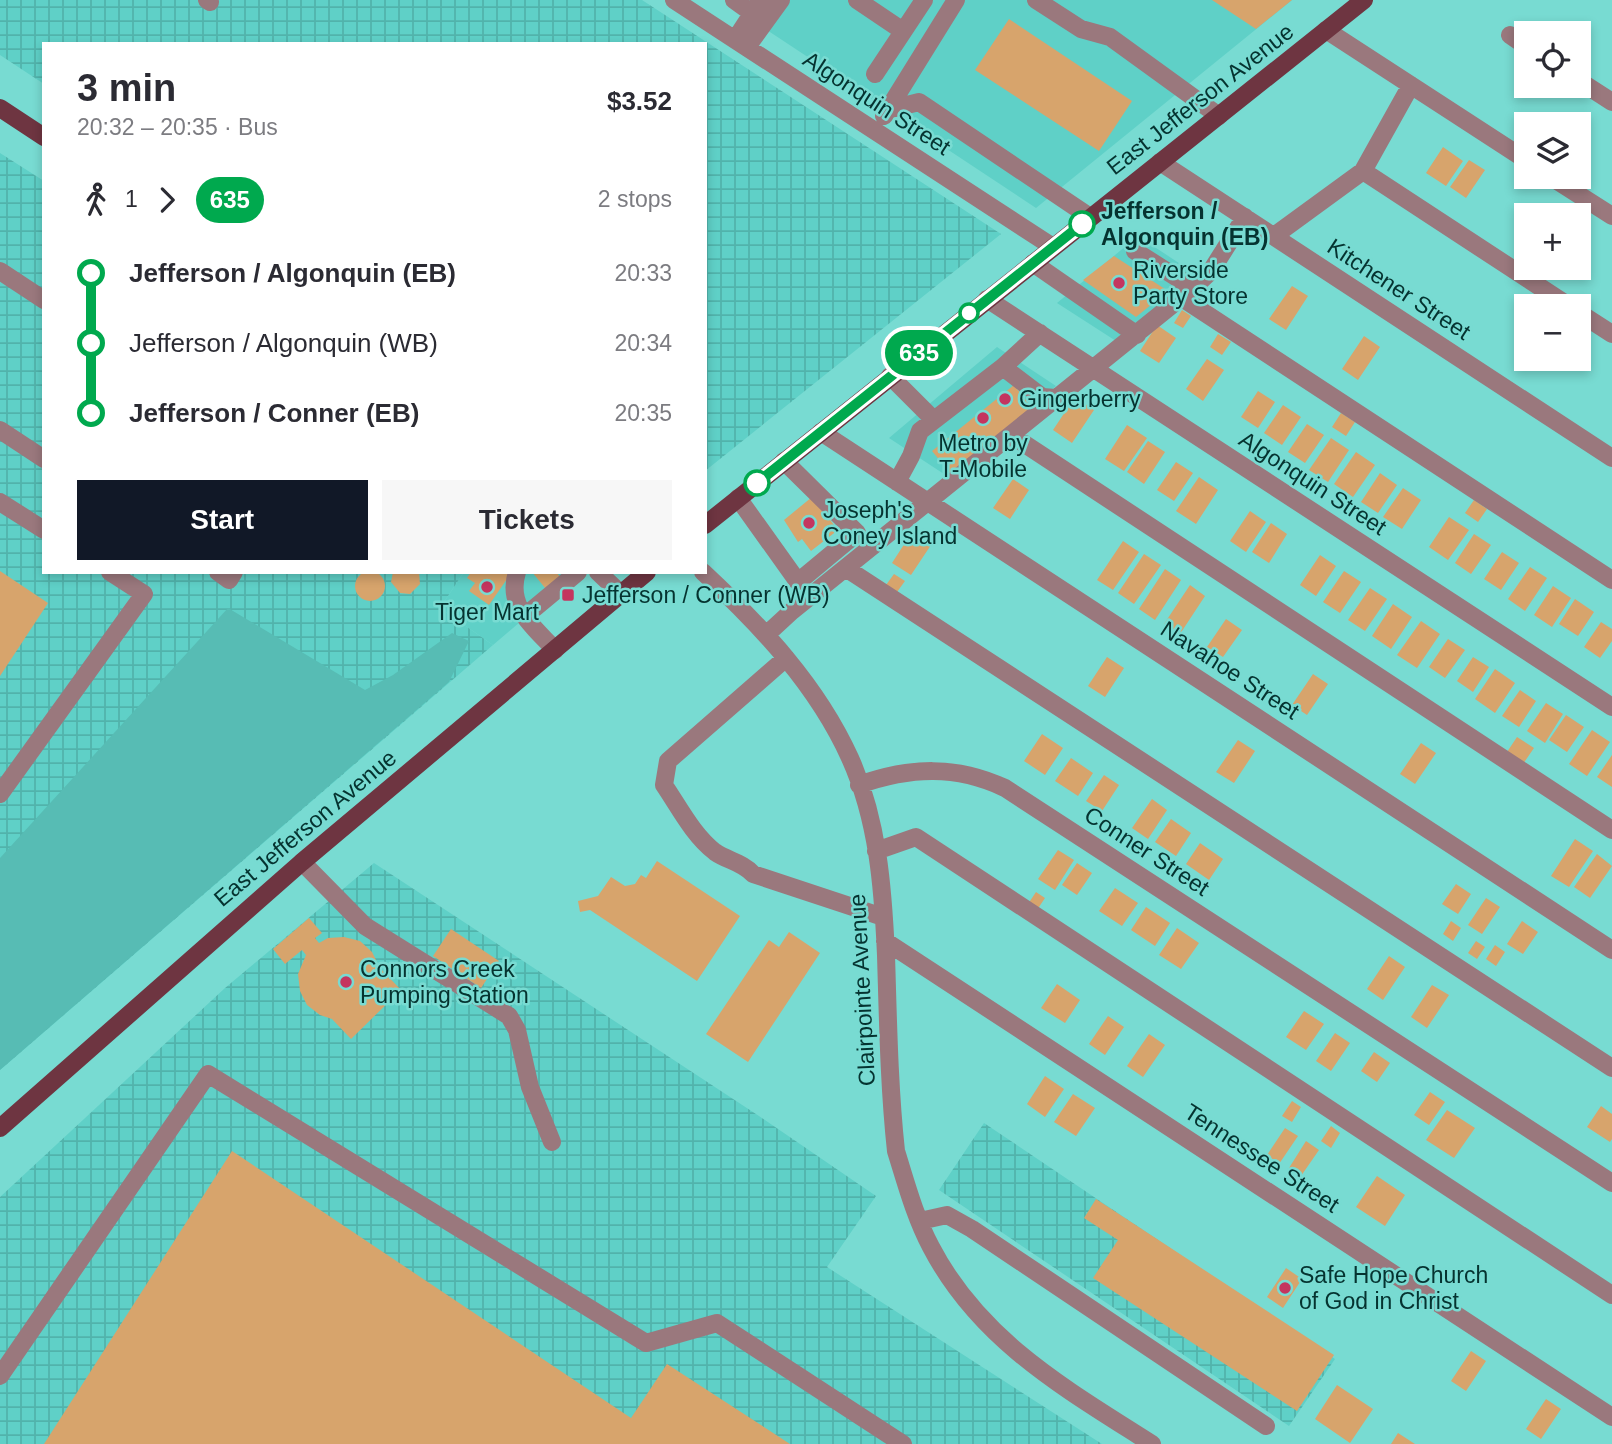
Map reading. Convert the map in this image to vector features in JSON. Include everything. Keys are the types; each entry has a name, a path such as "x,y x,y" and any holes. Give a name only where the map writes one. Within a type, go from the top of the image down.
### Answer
{"main road":[{"name":"East Jefferson Avenue","path":"707,522 1364,0"},
{"path":"0,108 42,136"},
{"name":"East Jefferson Avenue","path":"0,1128 302,862 645,574"}],"street":[{"name":"Algonquin Street","path":"674,0 1053,247"},
{"path":"734,0 756,6 741,44"},
{"path":"741,44 781,0"},
{"path":"857,0 903,31"},
{"path":"876,74 924,0"},
{"path":"874,131 956,0"},
{"path":"1036,0 1081,29 1110,37 1219,116"},
{"path":"1326,30 1514,152"},
{"path":"1510,36 1514,38"},
{"path":"1274,236 1363,171 1410,85"},
{"path":"1591,88 1612,102"},
{"path":"887,110 919,102 1090,217"},
{"name":"Kitchener Street","path":"1160,162 1612,458"},
{"path":"1363,171 1551,294"},
{"path":"1570,189 1612,216"},
{"path":"766,635 1188,293 1211,271 1245,217"},
{"path":"1135,251 1188,293 1612,580"},
{"path":"1033,263 1137,335"},
{"path":"0,271 42,299"},
{"name":"Algonquin Street","path":"987,299 1612,708"},
{"path":"1591,321 1612,334"},
{"path":"897,482 920,431 1003,367 1040,333"},
{"path":"1003,367 1042,397 1056,398"},
{"path":"890,376 934,420"},
{"path":"0,430 42,458"},
{"name":"Navahoe Street","path":"821,432 1612,950"},
{"path":"1011,435 1612,830"},
{"path":"738,498 798,582 857,533 784,461"},
{"path":"0,502 42,529"},
{"path":"847,569 1612,1068"},
{"path":"0,794 144,594 113,574"},
{"path":"516,574 513,585 516,604 555,650"},
{"path":"525,616 576,574"},
{"path":"600,574 621,594"},
{"path":"705,574 766,635 817,699 850,758 859,785"},
{"path":"786,658 668,761 664,785 697,834 716,853 744,864 754,874 883,917"},
{"name":"Conner Street","path":"859,785 888,775 945,770 981,777 1005,788 1612,1183"},
{"name":"Clairpointe Avenue","path":"859,785 870,817 883,917 896,1151 908,1193 930,1246 953,1284 991,1329 1026,1360 1152,1444"},
{"path":"876,851 916,837 1612,1295"},
{"path":"302,862 365,926 509,1016 517,1030 530,1087 552,1142"},
{"name":"Tennessee Street","path":"885,941 1612,1417"},
{"path":"0,1376 208,1074 646,1343 718,1323 902,1444"},
{"path":"920,1221 947,1215 972,1229 1266,1426"}],"shaded area":[{"path":"0,0 642,0 706,42 42,42 42,83 0,55"},
{"path":"778,0 1292,0 1036,208 761,26"},
{"path":"707,42 1001,234 707,469"},
{"path":"0,153 42,180 42,574 463,574 440,608 493,645 0,1070"},
{"path":"1138,236 1197,275 1116,341 1057,303"},
{"path":"997,347 1056,386 947,476 889,438"},
{"path":"463,574 577,574 493,645 440,608"},
{"path":"228,608 365,690 393,675 452,633 469,641 449,682 0,1070 0,858"},
{"path":"374,863 876,1196 827,1267 1102,1444 0,1444 0,1197 225,988"},
{"path":"984,1123 1335,1359 1289,1426 939,1190"}],"building":[{"path":"1212,0 1292,0 1256,29"},
{"path":"1009,19 1132,101 1099,151 975,70"},
{"path":"1443,147 1463,161 1446,186 1426,173"},
{"path":"1469,160 1485,170 1466,198 1450,187"},
{"path":"1114,256 1168,291 1136,317 1083,280"},
{"path":"1292,286 1308,296 1286,330 1269,319"},
{"path":"1182,310 1191,316 1183,328 1174,323"},
{"path":"1157,325 1176,338 1159,363 1140,351"},
{"path":"1218,334 1231,342 1222,355 1210,347"},
{"path":"1364,336 1380,347 1358,380 1342,369"},
{"path":"1207,359 1224,370 1203,401 1186,389"},
{"path":"1014,385 1033,409 951,474 932,451"},
{"path":"1258,391 1275,402 1258,428 1241,417"},
{"path":"1075,397 1094,410 1072,443 1053,430"},
{"path":"1283,405 1301,417 1282,445 1264,433"},
{"path":"1341,413 1355,422 1346,436 1332,427"},
{"path":"1307,424 1324,435 1305,463 1288,452"},
{"path":"1127,425 1147,438 1124,471 1105,459"},
{"path":"1331,438 1349,450 1328,482 1309,470"},
{"path":"1148,441 1165,452 1144,484 1127,472"},
{"path":"1356,452 1375,465 1353,497 1334,484"},
{"path":"1176,462 1193,473 1174,501 1157,490"},
{"path":"1380,473 1397,485 1378,513 1361,502"},
{"path":"1199,477 1218,490 1196,524 1176,511"},
{"path":"1013,479 1029,490 1010,519 993,508"},
{"path":"1403,488 1421,500 1402,529 1383,517"},
{"name":"Joseph's Coney Island","path":"812,497 838,530 811,551 802,539 798,542 784,520"},
{"path":"1474,500 1487,509 1478,522 1465,513"},
{"path":"1250,511 1266,522 1246,552 1230,541"},
{"path":"1449,517 1469,530 1448,560 1429,547"},
{"path":"1271,523 1287,534 1269,563 1252,552"},
{"path":"914,529 933,542 911,575 892,563"},
{"path":"1474,534 1491,545 1471,574 1455,563"},
{"path":"1123,541 1139,552 1113,590 1097,580"},
{"path":"1502,552 1519,563 1501,590 1484,579"},
{"path":"1144,554 1161,565 1134,604 1118,593"},
{"path":"1320,555 1336,566 1316,596 1300,585"},
{"path":"1530,567 1547,578 1525,611 1508,599"},
{"path":"1165,569 1181,580 1155,620 1139,609"},
{"path":"0,571 48,603 0,676"},
{"path":"1344,571 1361,582 1340,613 1323,602"},
{"path":"362,574 378,574 384,580 384,592 376,600 364,600 356,592 356,580"},
{"path":"393,574 419,574 420,584 410,594 400,593 391,582"},
{"name":"Tiger Mart","path":"470,574 511,574 489,605 469,591 475,583 467,578"},
{"path":"534,574 558,574 565,582 550,594"},
{"path":"894,574 905,581 897,592 886,585"},
{"path":"1190,585 1205,596 1180,634 1164,624"},
{"path":"1553,586 1571,598 1552,627 1534,615"},
{"path":"1370,588 1387,599 1365,631 1348,620"},
{"path":"1575,599 1594,612 1578,636 1559,624"},
{"path":"1393,604 1412,617 1391,649 1372,636"},
{"path":"1226,619 1242,630 1223,657 1207,647"},
{"path":"1421,621 1440,634 1417,668 1397,655"},
{"path":"1601,622 1612,629 1612,641 1600,658 1584,647"},
{"path":"1448,639 1465,650 1445,678 1429,667"},
{"path":"1107,657 1124,668 1105,697 1088,686"},
{"path":"1473,657 1489,667 1473,692 1457,681"},
{"path":"1495,669 1515,683 1495,713 1475,699"},
{"path":"1313,674 1328,684 1307,715 1292,705"},
{"path":"1520,690 1536,701 1519,727 1502,716"},
{"path":"1546,703 1563,714 1545,743 1527,731"},
{"path":"1566,715 1584,727 1567,752 1549,740"},
{"path":"1592,730 1610,742 1587,776 1569,764"},
{"path":"1042,734 1063,748 1045,775 1024,761"},
{"path":"1517,737 1534,748 1523,764 1507,752"},
{"path":"1238,740 1255,751 1234,783 1216,772"},
{"path":"1421,743 1436,753 1415,784 1400,774"},
{"path":"1612,755 1612,787 1597,777"},
{"path":"1071,758 1093,773 1078,796 1055,781"},
{"path":"1104,775 1119,785 1102,811 1086,801"},
{"path":"1152,799 1167,810 1148,839 1132,828"},
{"path":"1171,819 1191,833 1176,856 1155,842"},
{"path":"1575,839 1593,851 1569,887 1551,876"},
{"path":"1200,843 1223,859 1209,880 1186,864"},
{"path":"1058,850 1074,860 1055,890 1038,879"},
{"path":"1597,854 1612,866 1590,898 1574,887"},
{"path":"657,861 740,916 697,981 590,910 580,912 578,901 598,896 611,877 625,886 635,884 641,875 646,878"},
{"path":"1077,863 1092,873 1077,895 1062,885"},
{"path":"1456,884 1471,894 1458,914 1442,904"},
{"path":"1115,888 1138,903 1122,926 1099,911"},
{"path":"1036,892 1045,898 1037,910 1028,904"},
{"path":"1486,898 1500,907 1482,934 1468,925"},
{"path":"1146,907 1170,923 1155,946 1131,930"},
{"name":"Connors Creek Pumping Station","path":"309,918 322,933 315,938 319,943 328,938 344,937 360,941 372,952 380,968 401,990 351,1039 332,1019 320,1015 307,1005 300,991 298,974 306,955 302,950 285,964 273,949"},
{"path":"1451,921 1461,928 1453,941 1443,934"},
{"path":"1522,921 1538,932 1523,954 1507,944"},
{"path":"1177,928 1199,943 1181,969 1159,955"},
{"path":"451,929 499,961 481,988 433,956"},
{"path":"789,932 820,953 748,1062 706,1034 769,940 779,947"},
{"path":"1476,941 1485,947 1477,959 1468,953"},
{"path":"1495,945 1505,952 1496,966 1486,959"},
{"path":"1389,956 1405,967 1383,1000 1367,989"},
{"path":"1057,984 1080,1000 1065,1023 1041,1008"},
{"path":"1432,985 1449,995 1427,1028 1411,1017"},
{"path":"1304,1011 1324,1024 1306,1050 1286,1037"},
{"path":"1108,1016 1124,1027 1105,1055 1089,1044"},
{"path":"1335,1033 1350,1043 1331,1071 1316,1061"},
{"path":"1149,1034 1165,1045 1143,1077 1127,1066"},
{"path":"1374,1052 1390,1063 1377,1082 1361,1071"},
{"path":"1045,1076 1064,1089 1045,1117 1027,1104"},
{"path":"1430,1092 1445,1102 1429,1125 1414,1115"},
{"path":"1073,1094 1095,1108 1076,1136 1054,1122"},
{"path":"1292,1101 1301,1107 1292,1122 1282,1116"},
{"path":"1601,1106 1612,1114 1610,1142 1587,1127"},
{"path":"1447,1110 1475,1128 1454,1158 1426,1140"},
{"path":"1331,1126 1340,1133 1331,1148 1321,1141"},
{"path":"1285,1128 1298,1136 1279,1164 1267,1155"},
{"path":"1306,1141 1319,1150 1301,1176 1289,1168"},
{"path":"232,1151 631,1418 667,1364 790,1444 44,1444"},
{"path":"1377,1176 1405,1195 1385,1226 1356,1207"},
{"path":"1096,1199 1334,1355 1297,1411 1093,1278 1118,1240 1084,1218"},
{"name":"Safe Hope Church of God in Christ","path":"1286,1268 1302,1279 1283,1308 1267,1297"},
{"path":"1471,1351 1486,1361 1466,1391 1451,1381"},
{"path":"1337,1385 1373,1409 1350,1443 1315,1419"},
{"path":"1546,1399 1561,1409 1541,1439 1526,1429"},
{"path":"1398,1433 1415,1444 1391,1444"}],"bus line":[{"name":"635","path":"757,483 1082,224"}],"place":[{"name":"Jefferson / Algonquin (EB)","path":"1082,224"},
{"name":"Riverside Party Store","path":"1119,283"},
{"name":"Gingerberry","path":"1005,399"},
{"name":"Metro by T-Mobile","path":"983,418"},
{"name":"Joseph's Coney Island","path":"809,523"},
{"name":"Tiger Mart","path":"487,587"},
{"name":"Jefferson / Conner (WB)","path":"568,595"},
{"name":"Connors Creek Pumping Station","path":"346,982"},
{"name":"Safe Hope Church of God in Christ","path":"1285,1288"}]}
